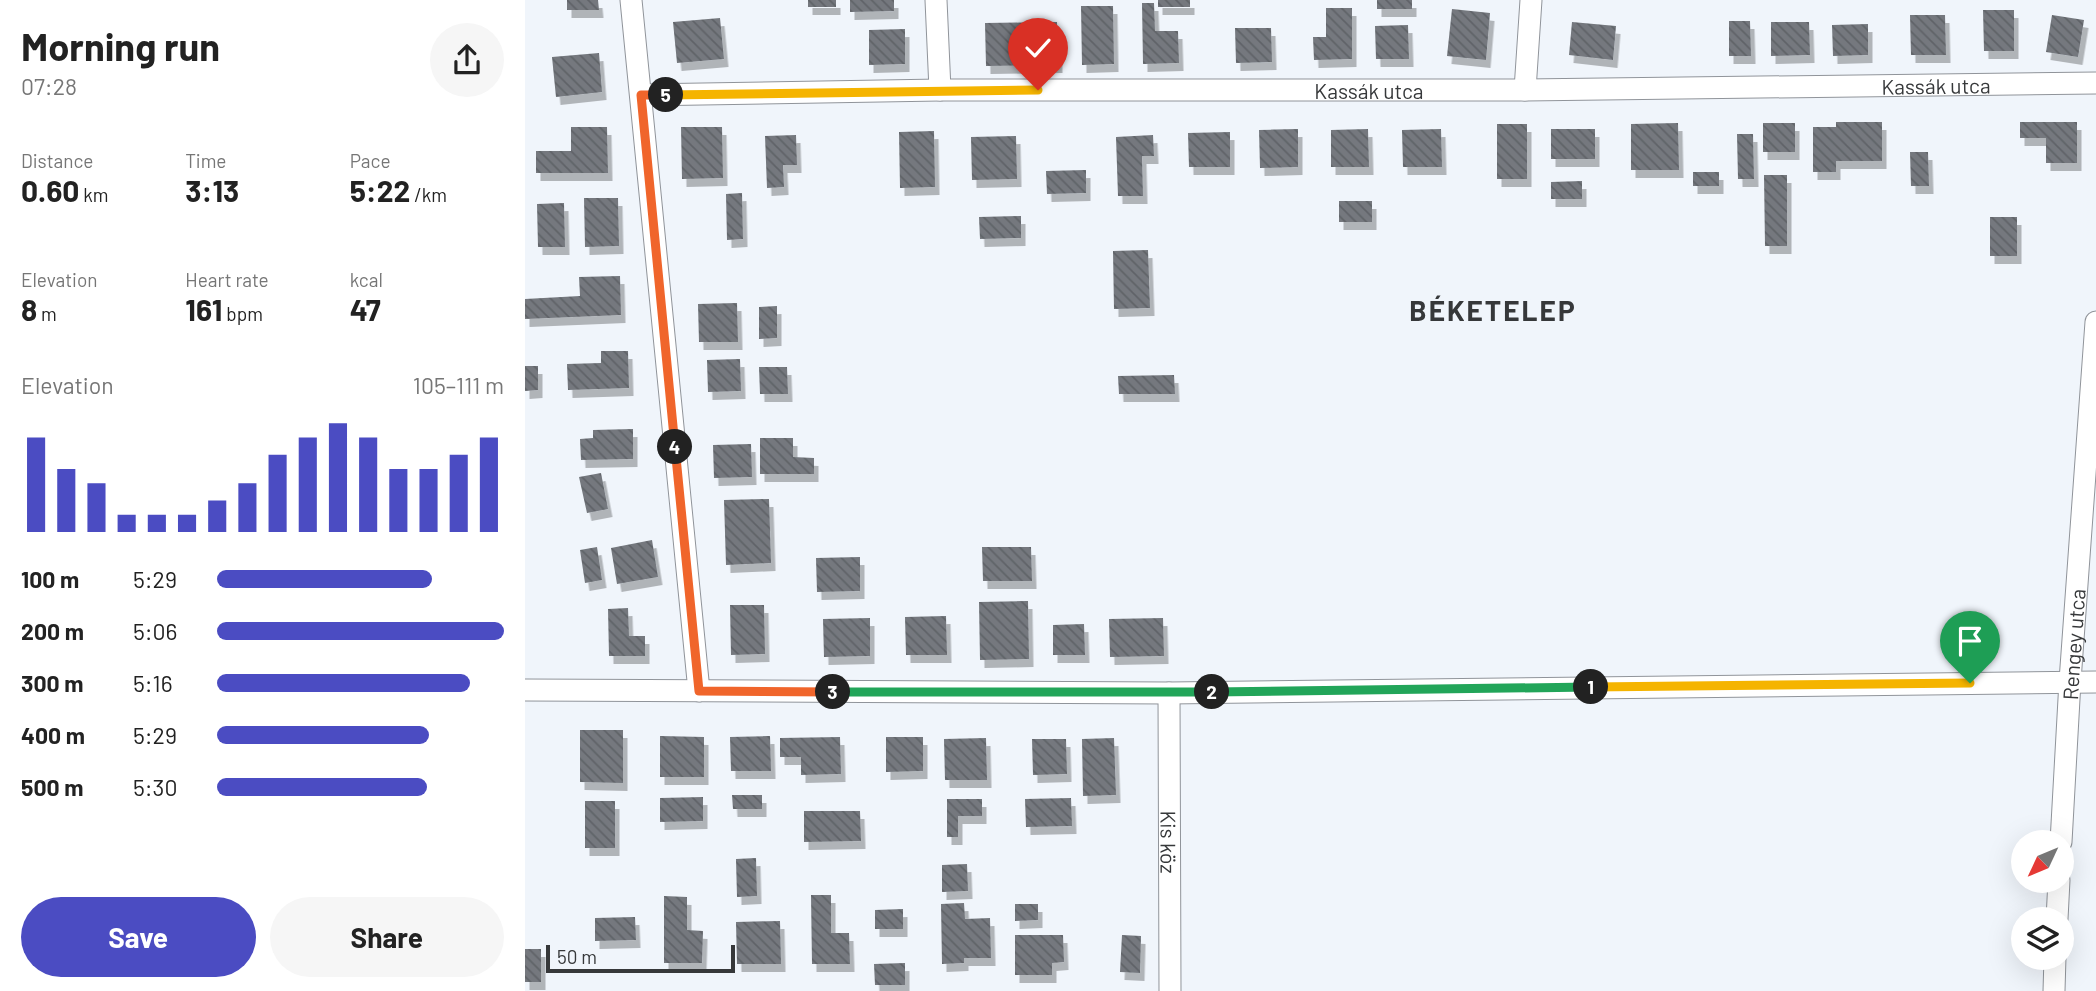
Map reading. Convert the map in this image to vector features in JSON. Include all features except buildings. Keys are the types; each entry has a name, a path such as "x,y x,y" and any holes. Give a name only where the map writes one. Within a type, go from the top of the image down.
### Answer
{"street":[{"path":"631,0 699,691"},
{"path":"936,0 940,90"},
{"path":"1525,90 1531,0"},
{"name":"Kassák utca","path":"641,95 940,90 1525,90 2096,83"},
{"name":"Rengey utca","path":"2062,830 2096,322"},
{"path":"525,690 1169,693 2096,682"},
{"name":"Kis köz","path":"1169,693 1170,991"},
{"path":"2054,991 2055,970"}],"district":[{"name":"BÉKETELEP","path":"1493,310"}],"route":[{"path":"1038,90 641,95 699,691 1169,693 1970,683"}]}
